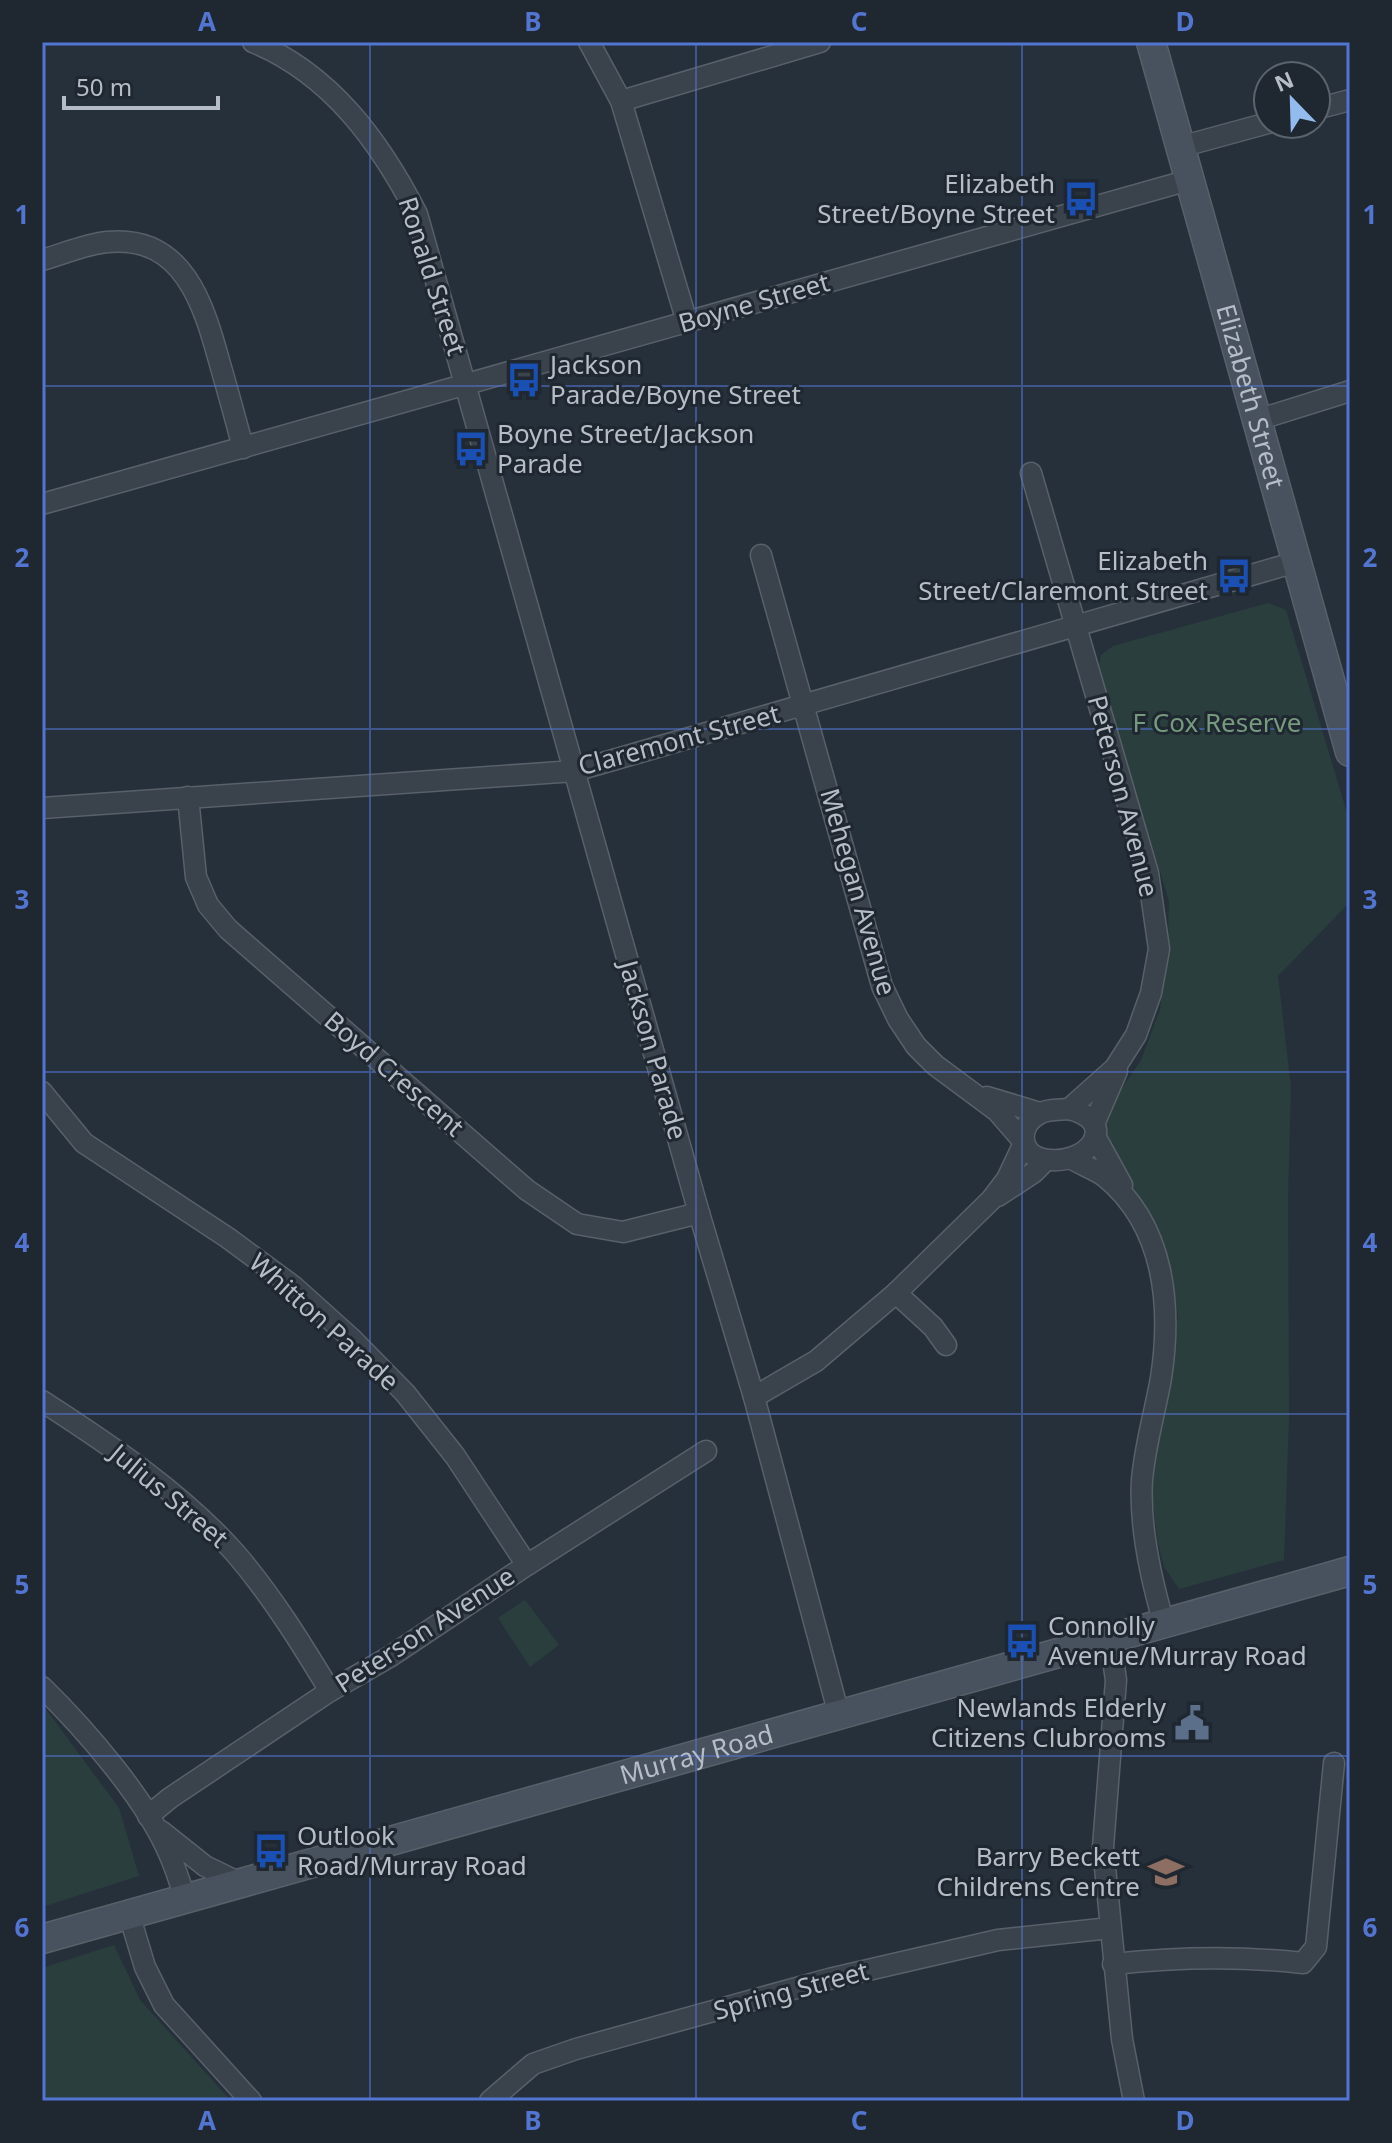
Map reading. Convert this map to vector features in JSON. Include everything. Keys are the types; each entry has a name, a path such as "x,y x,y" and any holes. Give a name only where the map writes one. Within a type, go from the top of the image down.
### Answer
{"main road":[{"name":"Elizabeth Street","path":"1151,42 1350,752"},
{"name":"Murray Road","path":"42,1939 1350,1571"}],"street":[{"name":"Ronald Street","path":"253,42 269,48 345,105 394,169 417,214 465,385"},
{"path":"589,42 621,101 687,322"},
{"path":"621,101 752,51 820,42"},
{"path":"1180,147 1252,127"},
{"name":"Boyne Street","path":"42,504 1189,180"},
{"path":"42,260 107,242 128,242 166,255 180,267 192,283 203,308 243,448"},
{"name":"Jackson Parade","path":"465,385 754,1397 839,1715"},
{"path":"1257,420 1350,391"},
{"name":"Peterson Avenue","path":"1031,473 1148,873 1159,949 1151,993 1136,1035 1124,1056 1094,1130"},
{"name":"Mehegan Avenue","path":"761,555 882,986 916,1046 935,1065 1009,1122 1023,1142"},
{"name":"Claremont Street","path":"42,808 575,771 1296,562"},
{"name":"Boyd Crescent","path":"188,797 196,877 208,905 228,929 527,1190 577,1224 623,1232 699,1213"},
{"name":"Peterson Avenue","path":"1069,1109 1124,1056"},
{"name":"Whitton Parade","path":"42,1092 84,1143 228,1238 293,1286 352,1339 405,1393 455,1456 527,1565"},
{"name":"Mehegan Avenue","path":"975,1093 1040,1113"},
{"path":"754,1397 816,1361 896,1293 991,1200 1014,1167 1028,1121 1040,1113 1069,1109 1086,1114 1155,1249 1165,1302 1166,1333 1161,1377 1142,1482 1146,1535 1164,1624"},
{"path":"1023,1142 1029,1151 1046,1160 1072,1159 1088,1151 1094,1130"},
{"path":"1072,1159 1105,1177 1130,1203"},
{"path":"991,1200 1021,1182 1046,1160"},
{"path":"896,1293 933,1327 946,1345"},
{"name":"Julius Street","path":"42,1401 115,1450 194,1513 234,1552 273,1600 330,1691"},
{"name":"Peterson Avenue","path":"151,1821 170,1798 330,1691 391,1656 706,1451"},
{"path":"1110,1640 1116,1680 1103,1847 1122,2039 1134,2101"},
{"path":"42,1687 74,1718 151,1821 170,1855 185,1897"},
{"path":"1113,1964 1248,1957 1303,1963 1316,1947 1334,1763"},
{"path":"151,1821 205,1866 238,1882"},
{"path":"129,1914 145,1967 164,2005 251,2101"},
{"name":"Spring Street","path":"490,2101 533,2064 576,2049 829,1979 998,1940 1110,1928"}],"green space":[{"name":"F Cox Reserve","path":"1268,603 1286,610 1350,823 1350,902 1278,976 1291,1087 1289,1416 1284,1560 1179,1589 1164,1567 1153,1504 1153,1472 1178,1317 1172,1272 1160,1238 1109,1146 1106,1123 1110,1106 1141,1060 1160,1010 1169,901 1098,670 1101,655 1113,646"},
{"path":"525,1600 559,1645 530,1667 498,1618"},
{"path":"42,1704 119,1808 139,1876 42,1907"},
{"path":"114,1945 140,2000 231,2101 42,2101 42,1968"}],"place":[{"name":"Elizabeth Street/Boyne Street","path":"1081,199"},
{"name":"Jackson Parade/Boyne Street","path":"524,380"},
{"name":"Boyne Street/Jackson Parade","path":"471,449"},
{"name":"Elizabeth Street/Claremont Street","path":"1234,576"},
{"name":"Connolly Avenue/Murray Road","path":"1022,1641"},
{"name":"Newlands Elderly Citizens Clubrooms","path":"1192,1723"},
{"name":"Outlook Road/Murray Road","path":"271,1851"},
{"name":"Barry Beckett Childrens Centre","path":"1166,1872"}]}
